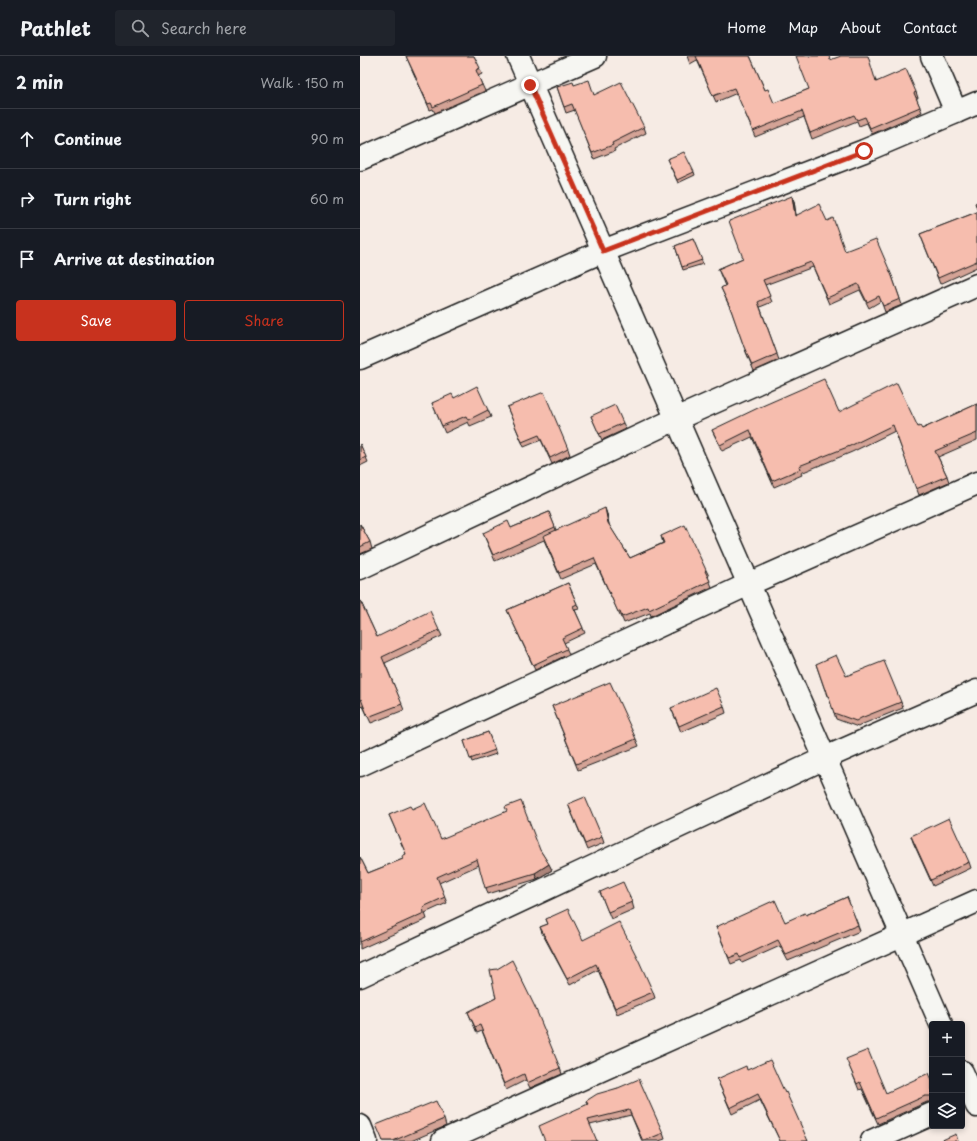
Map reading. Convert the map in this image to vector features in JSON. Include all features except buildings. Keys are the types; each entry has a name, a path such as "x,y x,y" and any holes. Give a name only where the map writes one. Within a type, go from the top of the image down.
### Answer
{"street":[{"path":"518,56 940,1021"},
{"path":"360,159 595,56"},
{"path":"932,56 956,112"},
{"path":"360,358 603,251 864,151 977,103"},
{"path":"360,568 676,419 977,285"},
{"path":"360,765 749,584 977,483"},
{"path":"360,976 825,758 977,691"},
{"path":"443,1141 977,901"},
{"path":"965,1080 972,1100"},
{"path":"872,1141 929,1115"},
{"path":"360,1126 366,1141"}],"route":[{"path":"530,85 603,251 864,151"}]}
